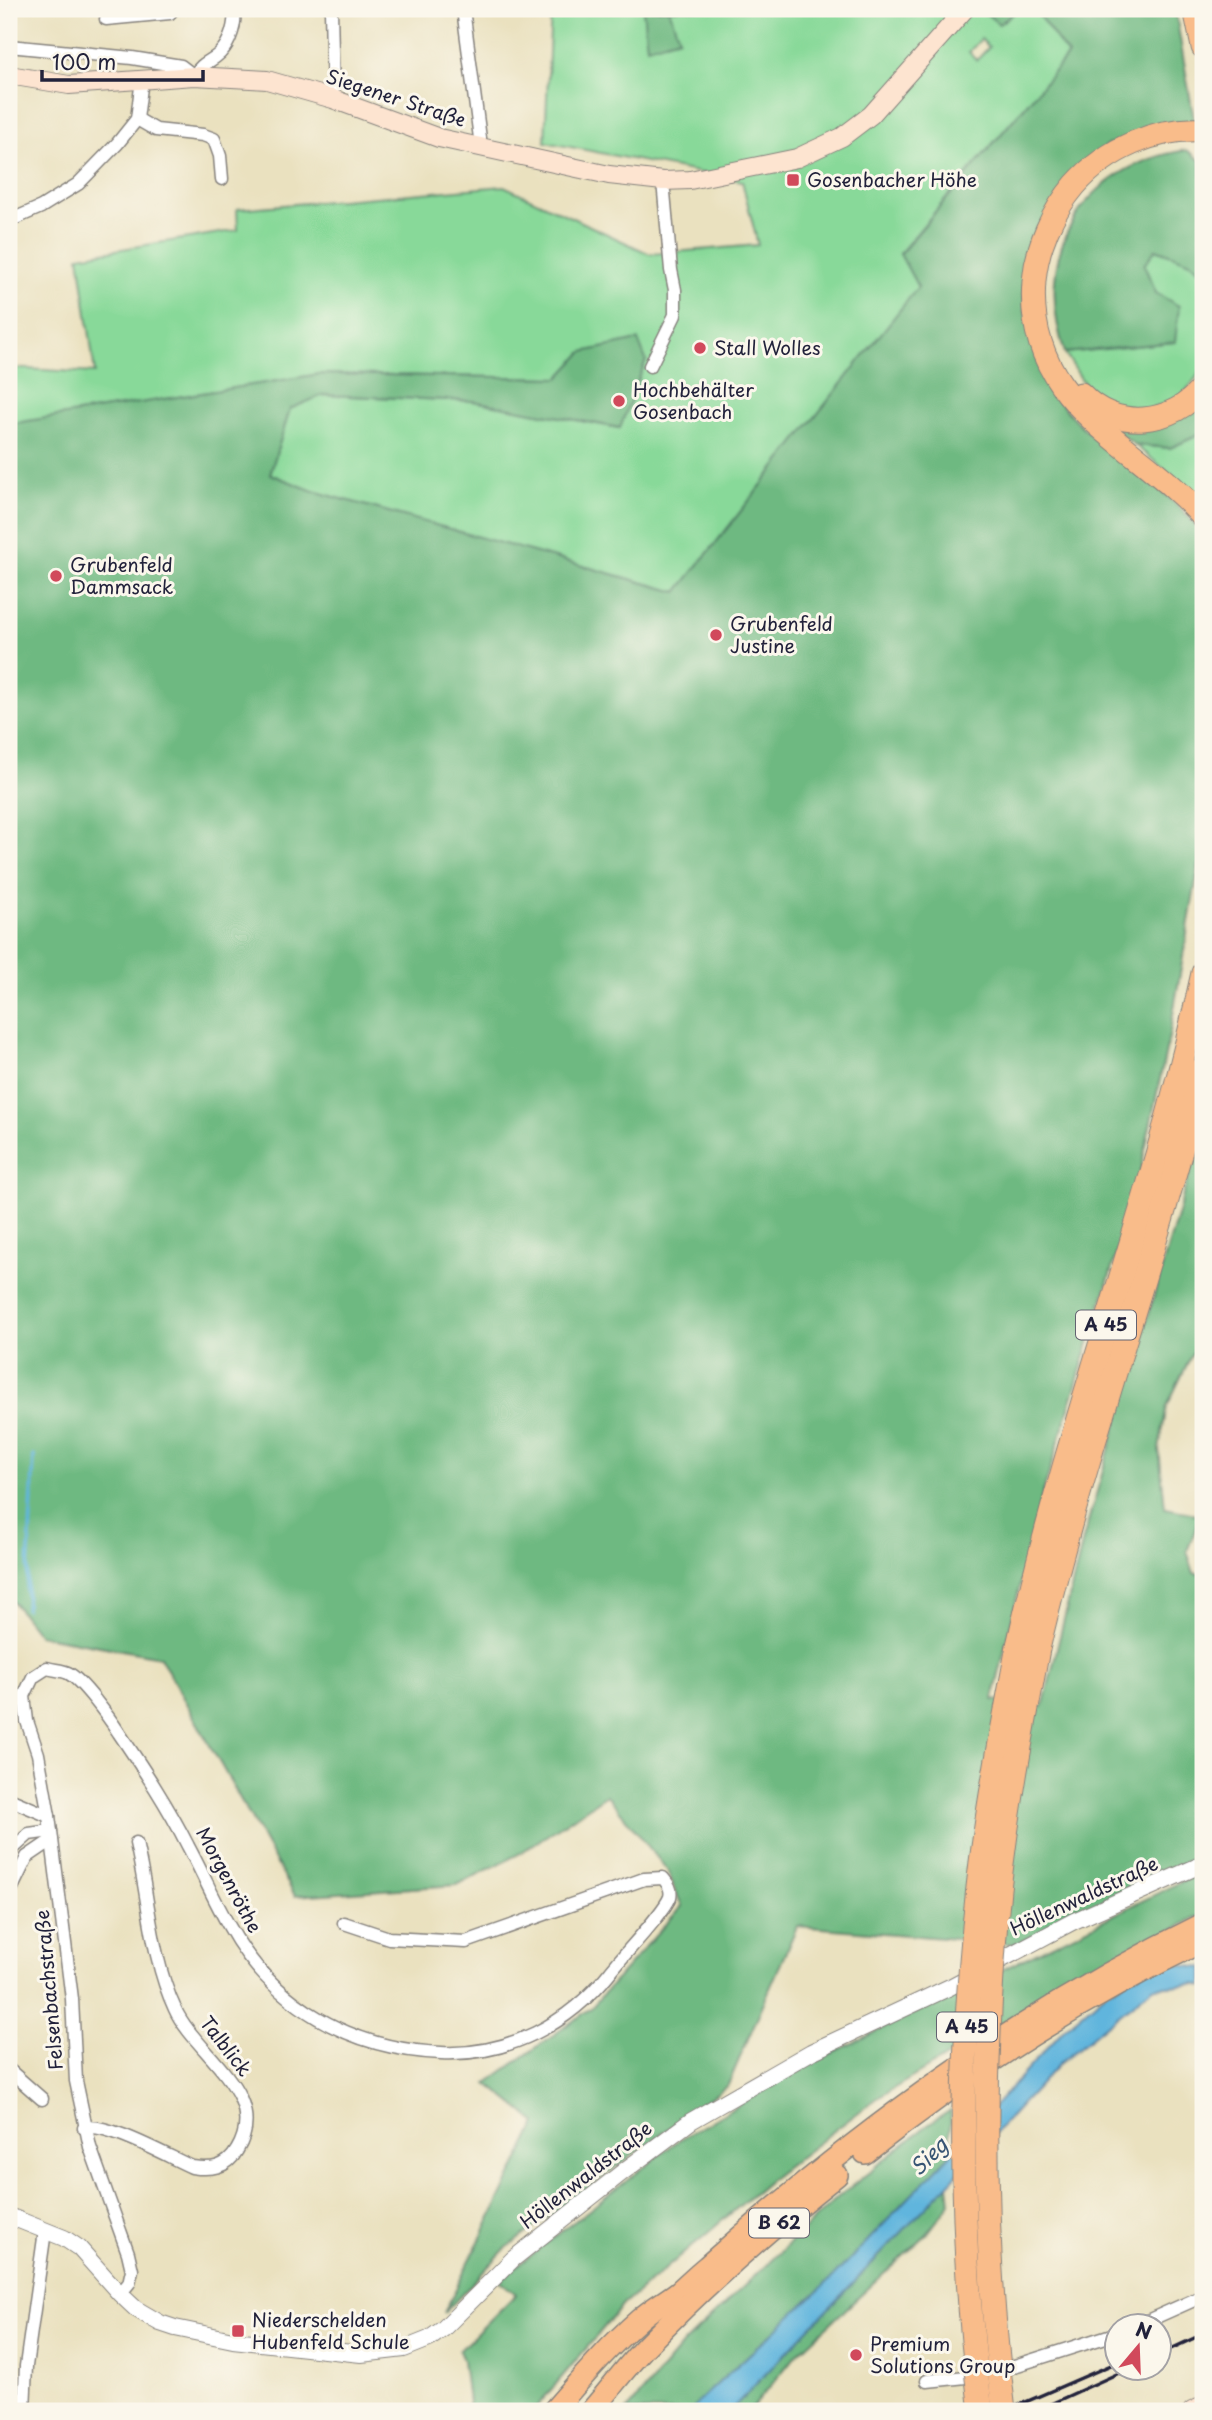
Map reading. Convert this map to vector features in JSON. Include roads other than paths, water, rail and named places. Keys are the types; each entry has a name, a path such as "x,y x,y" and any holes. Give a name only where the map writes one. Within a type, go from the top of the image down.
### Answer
{"highway":[{"path":"1195,9 1203,47"},
{"path":"1203,131 1170,131 1149,137 1111,154 1082,177 1060,205 1044,237 1038,256 1033,293 1041,345 1068,395 1091,420 1170,483 1203,517"},
{"path":"1203,142 1164,145 1146,151 1105,170 1085,190 1069,209 1050,254 1045,282 1045,307 1057,357 1085,398 1108,413 1130,419 1158,418 1184,406 1203,387"},
{"name":"A 45","path":"1004,2411 989,2249 986,2128 990,2008 1001,1874 1016,1768 1034,1576 1053,1503 1148,1190 1203,973"},
{"name":"A 45","path":"981,2411 967,2252 964,2130 968,2008 978,1887 991,1793 1028,1648 1059,1560 1203,1068"},
{"name":"B 62","path":"592,2411 646,2346 766,2234 877,2143 993,2053 1102,1977 1203,1924"},
{"name":"B 62","path":"553,2411 604,2352 642,2316 678,2291 821,2168 929,2086 1203,1941"},
{"name":"B 62","path":"575,2411 678,2291"}],"main road":[{"name":"Siegener Straße","path":"9,75 69,85 194,76 267,80 333,99 439,138 609,175 663,181 690,180 797,158 842,138 877,109 965,9"},
{"path":"1192,2411 1203,2406"}],"street":[{"path":"106,19 170,13 173,9"},
{"path":"9,46 132,58 181,66 194,76 201,65 220,53 232,35 234,9"},
{"path":"331,9 333,99"},
{"path":"463,9 481,146"},
{"path":"9,221 41,207 78,184 137,119 142,79"},
{"path":"137,119 156,130 203,135 214,139 220,156 222,179"},
{"path":"650,366 675,315 675,290 663,181"},
{"name":"Morgenröthe","path":"33,1676 47,1668 69,1673 113,1724 164,1801 230,1928 253,1962 289,2001 332,2027 365,2040 422,2052 464,2054 502,2046 532,2035 564,2019 586,1999 656,1917 670,1896 669,1886 663,1878 643,1879 466,1942 389,1938 344,1923"},
{"name":"Felsenbachstraße","path":"33,1676 24,1696 27,1721 38,1754 50,1816 65,1934 76,2081 84,2128 132,2270 129,2283 120,2294"},
{"path":"9,1799 50,1816"},
{"path":"9,1852 29,1834 51,1835"},
{"path":"9,1894 27,1857 51,1835"},
{"name":"Talblick","path":"84,2128 92,2125 110,2130 185,2164 205,2169 215,2169 230,2159 236,2153 244,2133 245,2110 237,2091 188,2031 175,2010 156,1946 136,1843"},
{"name":"Höllenwaldstraße","path":"9,2216 64,2238 79,2248 120,2294 160,2323 202,2335 361,2354 390,2352 415,2345 429,2339 449,2324 513,2259 643,2156 702,2115 838,2039 950,1987 1074,1921 1203,1864"},
{"path":"9,2070 42,2099"},
{"path":"24,2411 26,2366 45,2231"},
{"path":"1167,2312 1203,2296"},
{"path":"927,2381 986,2375 1104,2337"}],"water":[{"path":"1161,1962 1203,1967 1203,1986 1195,1984 1153,1987 1059,2064 730,2411 692,2411 699,2401 832,2278 949,2156 1064,2029 1109,1990"}],"waterway":[{"path":"26,1609 34,1456"}],"railway":[{"path":"1174,2347 1203,2334"},
{"path":"1005,2411 1104,2368"},
{"path":"1035,2411 1104,2380"}],"place":[{"name":"Gosenbacher Höhe","path":"793,180"},
{"name":"Stall Wolles","path":"700,348"},
{"name":"Hochbehälter Gosenbach","path":"619,401"},
{"name":"Grubenfeld Dammsack","path":"56,576"},
{"name":"Grubenfeld Justine","path":"716,635"},
{"name":"Niederschelden Hubenfeld Schule","path":"238,2331"},
{"name":"Premium Solutions Group","path":"856,2355"}],"water label":[{"name":"Sieg","path":"929,2157"}]}
